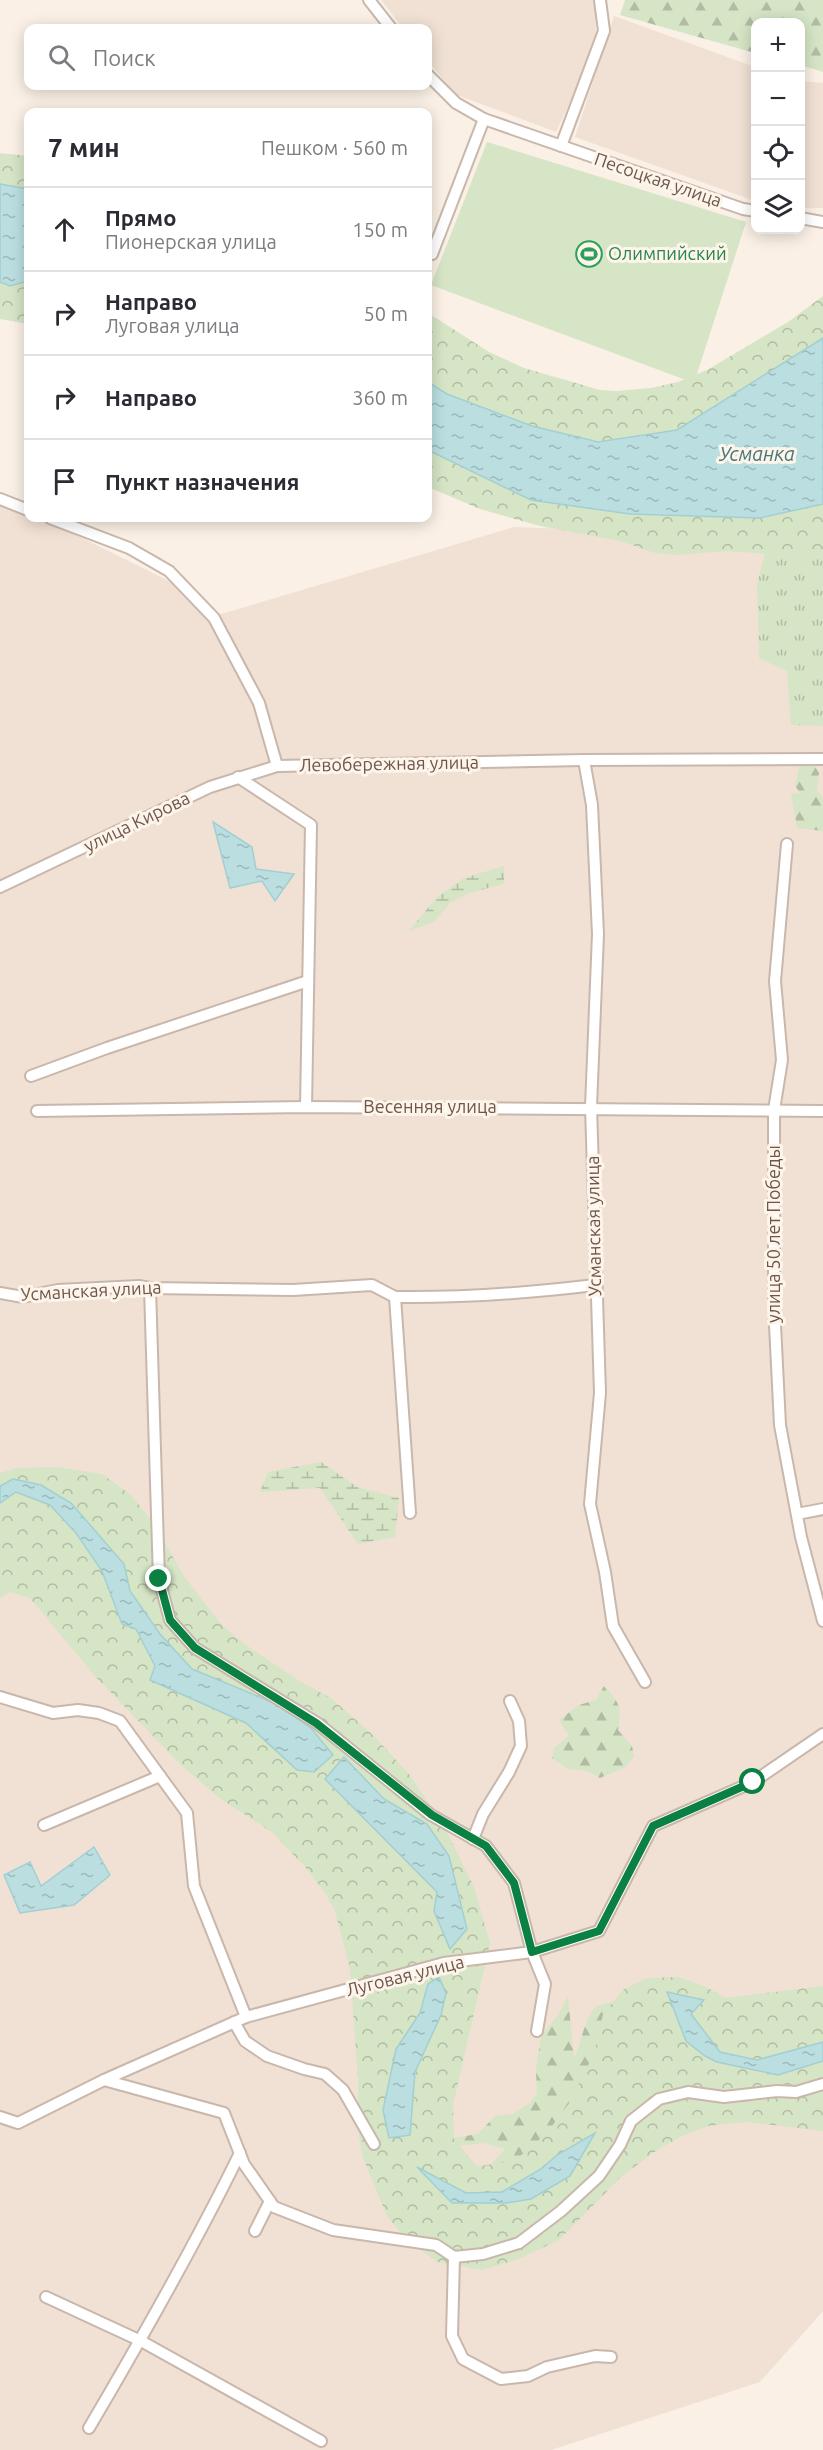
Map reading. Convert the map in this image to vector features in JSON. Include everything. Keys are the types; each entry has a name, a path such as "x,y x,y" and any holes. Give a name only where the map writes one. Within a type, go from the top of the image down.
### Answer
{"street":[{"path":"369,0 388,24"},
{"path":"561,146 604,31 600,0"},
{"name":"Песоцкая улица","path":"432,79 456,103 484,119 751,210"},
{"path":"432,254 484,119"},
{"path":"805,219 823,222"},
{"path":"0,499 24,508"},
{"name":"Левобережная улица","path":"61,522 129,548 169,571 214,618 259,703 277,766 584,760 823,759"},
{"name":"Усманская улица","path":"584,760 592,805 598,934 591,1107 600,1394 590,1504 605,1572 613,1626 645,1682"},
{"name":"улица Кирова","path":"0,887 210,787 277,766"},
{"path":"238,777 311,825 306,1107"},
{"name":"улица 50 лет Победы","path":"787,844 775,981 782,1060 774,1110 774,1305 780,1425 797,1514 823,1621"},
{"path":"32,1076 107,1048 308,981"},
{"name":"Весенняя улица","path":"37,1111 306,1107 591,1107 823,1111"},
{"name":"Усманская улица","path":"0,1293 23,1297 58,1290 139,1286 293,1290 372,1285 395,1297"},
{"path":"410,1513 395,1297 455,1298 595,1285"},
{"path":"150,1288 159,1579 170,1620 195,1648 316,1723 432,1815 486,1846 514,1883 532,1952 544,1984 537,2031"},
{"path":"797,1514 823,1509"},
{"path":"0,1696 53,1713 78,1710 99,1713 120,1721 187,1813 194,1886 246,2017"},
{"path":"473,1839 483,1814 509,1772 521,1746 519,1721 510,1701"},
{"name":"Луговая улица","path":"0,2117 18,2123 104,2080 246,2017 444,1963 532,1952 599,1931 653,1826 753,1782 823,1734"},
{"path":"44,1825 160,1776"},
{"path":"234,2022 245,2041 267,2056 326,2074 344,2090 374,2144"},
{"path":"104,2080 224,2114 244,2164 274,2207 333,2230 436,2245 454,2257 483,2254 519,2243 561,2211 598,2176 620,2145 631,2121 659,2099 688,2092 724,2097 777,2091 795,2092 823,2084"},
{"path":"89,2428 141,2341 206,2223 240,2153"},
{"path":"255,2231 270,2201"},
{"path":"454,2257 452,2336 463,2359 501,2379 528,2376 547,2367 595,2356 611,2357"},
{"path":"46,2297 141,2341 321,2441"}],"shaded area":[{"path":"381,0 595,0 596,46 556,132 454,94 432,65 432,24 400,24"},
{"path":"614,16 751,66 751,200 575,137"},
{"path":"805,81 823,83 823,208 805,208"},
{"path":"0,505 24,514 24,522 46,522 62,528 177,585 208,618 514,527 823,538 823,2311 760,2382 551,2450 0,2450"}],"green space":[{"path":"625,0 823,0 823,72 805,66 805,18 751,18 751,52 620,15"},
{"name":"Олимпийский","path":"487,142 746,222 694,383 432,285"},
{"path":"0,153 24,156 24,323 0,319"},
{"path":"823,296 823,558 727,551 679,555 655,553 620,541 540,526 480,509 432,489 432,316 489,352 524,368 600,390 617,391 651,388 678,382 707,370 788,322"},
{"path":"769,535 823,544 823,726 791,725 787,671 759,658 757,585"},
{"path":"800,762 812,762 819,773 817,790 823,798 823,831 797,828 791,793 801,794 795,786"},
{"path":"504,866 504,884 469,893 450,903 434,922 409,931 437,897 464,878"},
{"path":"321,1462 357,1487 399,1498 395,1537 358,1544 320,1488 260,1492 268,1472"},
{"path":"56,1467 102,1474 131,1495 155,1525 183,1575 220,1623 243,1643 301,1682 331,1698 373,1735 409,1774 445,1828 474,1887 490,1943 453,2105 454,2139 475,2164 479,2166 510,2162 529,2150 549,2130 570,2102 595,2051 603,2014 624,1989 647,1978 678,1977 704,1986 726,1998 823,1986 823,2131 746,2122 708,2126 684,2135 660,2148 622,2176 559,2240 516,2260 482,2270 437,2262 405,2238 387,2216 363,2158 358,2130 358,2079 350,1969 335,1911 325,1893 306,1868 272,1832 222,1800 181,1765 95,1676 30,1598 10,1592 0,1598 0,1473 17,1468"},
{"path":"604,1686 614,1697 620,1710 618,1730 632,1746 634,1757 624,1768 600,1778 587,1771 568,1769 552,1758 554,1748 569,1736 559,1720 579,1705 596,1700"},
{"path":"568,1996 574,2059 587,2020 595,2008 607,2003 629,2002 570,2193 479,2170 491,2164 505,2149 484,2143 454,2146 453,2138 478,2134 495,2116 512,2114 530,2103 537,2093 536,2070 541,2037 559,2013"}],"water":[{"path":"0,184 24,188 24,282 10,286 0,282"},
{"name":"Усманка","path":"823,338 823,504 760,518 630,514 531,500 432,452 432,385 447,394 532,426 598,442 677,430"},
{"path":"213,822 252,847 256,869 294,874 275,901 262,881 230,888"},
{"path":"13,1479 41,1485 71,1503 124,1564 130,1591 160,1634 192,1669 274,1703 311,1728 333,1755 314,1772 297,1770 246,1723 150,1680 155,1666 136,1629 122,1624 102,1571 76,1533 50,1505 16,1492 0,1503 0,1486"},
{"path":"344,1757 384,1799 427,1824 449,1856 467,1929 450,1949 434,1911 437,1892 325,1779"},
{"path":"94,1847 110,1875 74,1905 20,1913 4,1875 30,1862 41,1886"},
{"path":"439,1977 446,1993 441,2015 415,2072 410,2135 389,2138 383,2110 396,2049 420,2013 428,1984"},
{"path":"667,1992 704,2000 691,2014 720,2052 757,2060 823,2042 823,2061 778,2075 717,2062 686,2041"},
{"path":"595,2133 570,2176 531,2199 506,2203 452,2203 417,2167 466,2193 502,2192"}],"place":[{"name":"Олимпийский","path":"589,254"}],"route":[{"path":"159,1579 170,1620 195,1648 316,1723 432,1815 486,1846 514,1883 532,1952 599,1931 653,1826 753,1782"}]}
